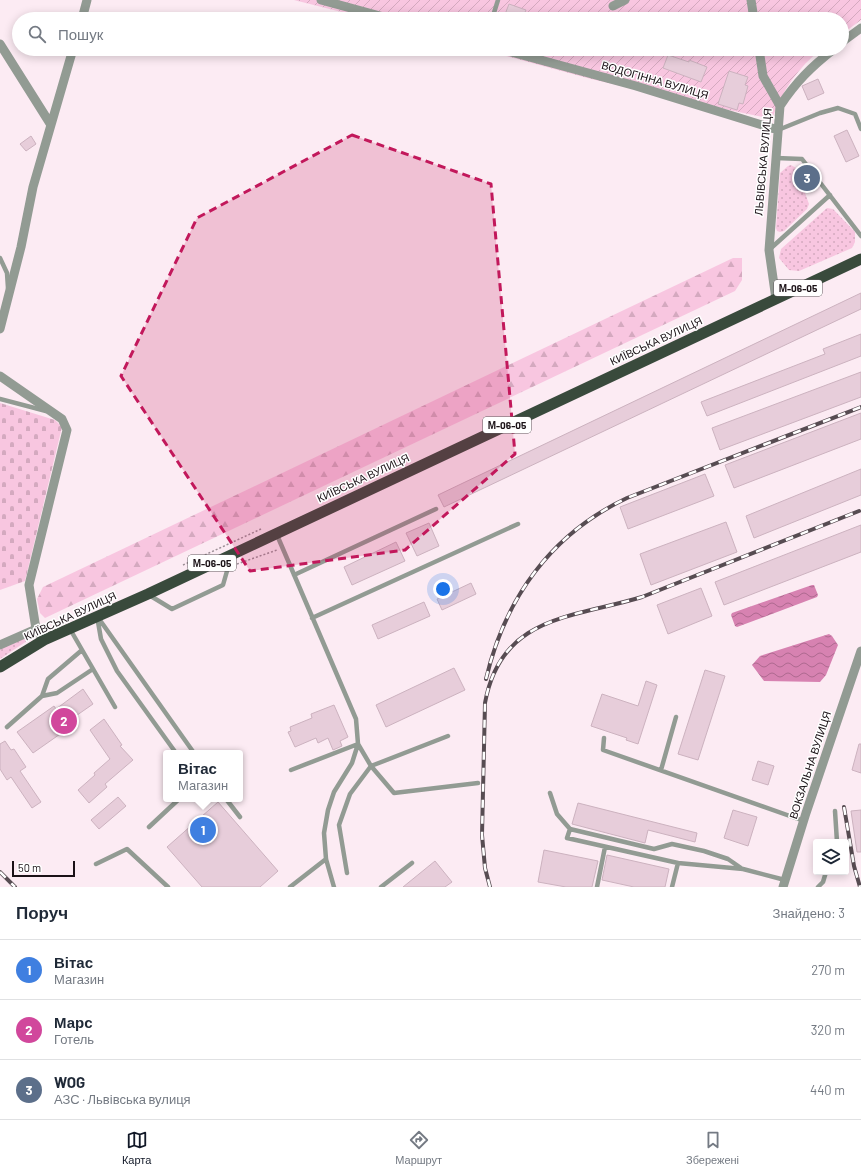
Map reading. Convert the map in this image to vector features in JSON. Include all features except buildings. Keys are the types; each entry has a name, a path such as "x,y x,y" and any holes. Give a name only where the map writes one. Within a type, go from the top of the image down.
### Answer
{"highway":[{"name":"М-06-05","path":"776,299 861,259"},
{"name":"КИЇВСЬКА ВУЛИЦЯ","path":"0,667 44,640 148,594 776,299"}],"street":[{"path":"84,12 87,0"},
{"path":"322,0 366,12"},
{"path":"613,6 625,0"},
{"path":"752,0 753,12"},
{"path":"849,37 861,28"},
{"path":"0,44 50,125"},
{"path":"0,329 21,247 33,187 50,125 72,56"},
{"name":"ВОДОГІННА ВУЛИЦЯ","path":"526,56 636,86 778,130"},
{"path":"760,56 763,76 780,106"},
{"name":"ЛЬВІВСЬКА ВУЛИЦЯ","path":"776,299 769,250 780,106 789,92 813,65 825,56"},
{"path":"0,376 62,419 67,430 29,585 36,629 44,640"},
{"path":"0,644 36,629"},
{"name":"ВОКЗАЛЬНА ВУЛИЦЯ","path":"784,884 861,652"}],"lane":[{"path":"494,12 498,0"},
{"path":"778,130 820,112 838,108 855,114 861,129"},
{"path":"776,158 802,159 861,236"},
{"path":"769,250 830,195"},
{"path":"0,258 7,274 8,296"},
{"path":"0,399 54,413"},
{"path":"294,575 436,509"},
{"path":"312,618 518,524"},
{"path":"276,533 356,719 358,744 352,763 334,792 328,810 324,833 326,858 334,887"},
{"path":"148,594 172,609 223,585 232,554"},
{"path":"97,616 101,639 117,670 174,750"},
{"path":"97,616 192,750"},
{"path":"70,629 115,707"},
{"path":"7,728 42,696 48,679 82,650"},
{"path":"42,696 57,693 93,669"},
{"path":"661,770 676,717"},
{"path":"347,873 339,825 350,794 371,766 448,736"},
{"path":"604,738 603,750 804,820"},
{"path":"358,744 371,766 394,793 478,783"},
{"path":"291,770 358,744"},
{"path":"550,793 557,814 570,829 654,849 672,844 704,851 728,859 743,869 784,884"},
{"path":"149,827 176,802"},
{"path":"228,802 240,817"},
{"path":"835,811 837,839"},
{"path":"570,829 567,838 605,847 678,863 743,869"},
{"path":"597,887 605,847"},
{"path":"96,864 127,849 168,887"},
{"path":"290,887 326,858"},
{"path":"381,887 412,863"},
{"path":"672,887 678,863"},
{"path":"818,887 823,882 825,875"}],"path":[{"path":"183,565 261,529"},
{"path":"237,564 282,548"}],"highlighted area":[{"path":"352,135 491,184 515,454 405,550 250,571 121,376 197,218"}],"green space":[{"path":"294,0 861,0 861,20 849,29 849,12 341,12"},
{"path":"506,56 813,56 798,72 786,89 772,119 591,79"},
{"path":"791,165 796,168 809,204 807,209 784,231 780,232 777,231 776,228 780,173"},
{"path":"827,208 833,209 855,232 855,242 852,248 799,271 789,270 779,258 781,249"},
{"path":"733,258 742,258 742,280 735,291 45,618 40,613 37,599 43,587"},
{"path":"0,403 55,420 62,427 25,581 0,590"},
{"path":"31,636 27,641 0,659 0,648"}],"water":[{"path":"814,585 818,595 817,597 737,627 735,626 731,615 732,613"},
{"path":"829,634 838,645 826,675 820,682 764,681 752,665 760,656"}],"railway":[{"path":"486,679 494,649 505,622 519,596 535,572 554,550 576,530 600,513 627,498 861,407"},
{"path":"490,887 485,868 482,835 485,703 494,674 507,652 524,636 544,625 566,617 642,597 859,511"},
{"path":"844,807 854,866 860,887"},
{"path":"0,872 15,887"}],"place":[{"name":"WOG","path":"807,178"},
{"name":"Марс","path":"64,721"},
{"name":"Вітас","path":"203,830"}]}
